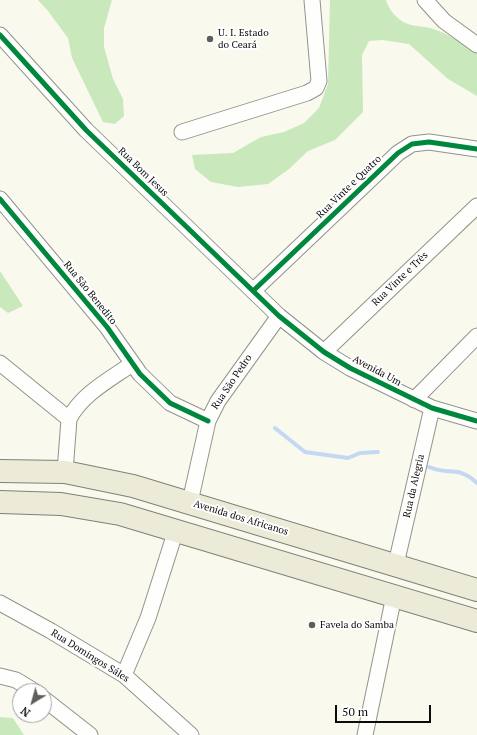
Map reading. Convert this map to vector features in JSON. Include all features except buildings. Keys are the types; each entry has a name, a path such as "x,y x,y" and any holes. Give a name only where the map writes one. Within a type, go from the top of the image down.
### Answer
{"main road":[{"name":"Avenida dos Africanos","path":"0,471 65,472 134,486 396,564 477,590"},
{"path":"0,502 53,503 120,514 477,621"}],"street":[{"path":"182,132 316,88 319,81 312,0"},
{"path":"425,0 444,21 477,45"},
{"name":"Rua Bom Jesus","path":"0,35 86,130 279,316"},
{"name":"Rua Vinte e Quatro","path":"253,291 398,153 412,144 429,142 477,149"},
{"name":"Rua São Benedito","path":"0,199 107,327 140,374 170,403 208,421"},
{"name":"Rua Vinte e Três","path":"324,352 477,206"},
{"name":"Avenida Um","path":"279,316 324,352 350,368 432,408 477,421"},
{"name":"Rua São Pedro","path":"190,502 208,421 218,401 279,316"},
{"path":"414,400 477,336"},
{"path":"0,363 69,419"},
{"path":"65,472 69,419 82,399 132,364"},
{"name":"Rua da Alegria","path":"396,564 432,408"},
{"path":"124,675 148,618 176,530"},
{"path":"365,735 394,596"},
{"name":"Rua Domingos Sáles","path":"0,603 51,631 124,675 191,735"},
{"path":"0,676 16,680 21,683"},
{"path":"52,705 90,735"}],"green space":[{"path":"38,0 112,0 104,28 104,47 113,79 123,99 124,116 115,124 103,122 72,58 68,38"},
{"path":"330,0 386,0 392,12 407,24 428,27 439,31 477,53 477,96 448,79 409,44 382,40 369,41 362,55 363,112 335,140 308,151 289,169 268,184 238,187 211,182 195,169 192,155 233,153 261,137 284,132 304,123 319,108 328,84"},
{"path":"0,271 23,306 8,313 0,307"},
{"path":"0,717 12,718 12,723 16,723 24,735 0,735"}],"waterway":[{"path":"275,428 305,452 348,458 360,453 378,452"},
{"path":"429,467 436,470 459,472 477,483"}],"cycle path":[{"path":"0,35 86,130 279,316 324,352 350,368 432,408 477,421"},
{"path":"253,291 398,153 412,144 429,142 477,149"},
{"path":"0,199 107,327 140,374 170,403 208,421"}],"place":[{"name":"U. I. Estado do Ceará","path":"210,39"},
{"name":"Favela do Samba","path":"312,625"}]}
